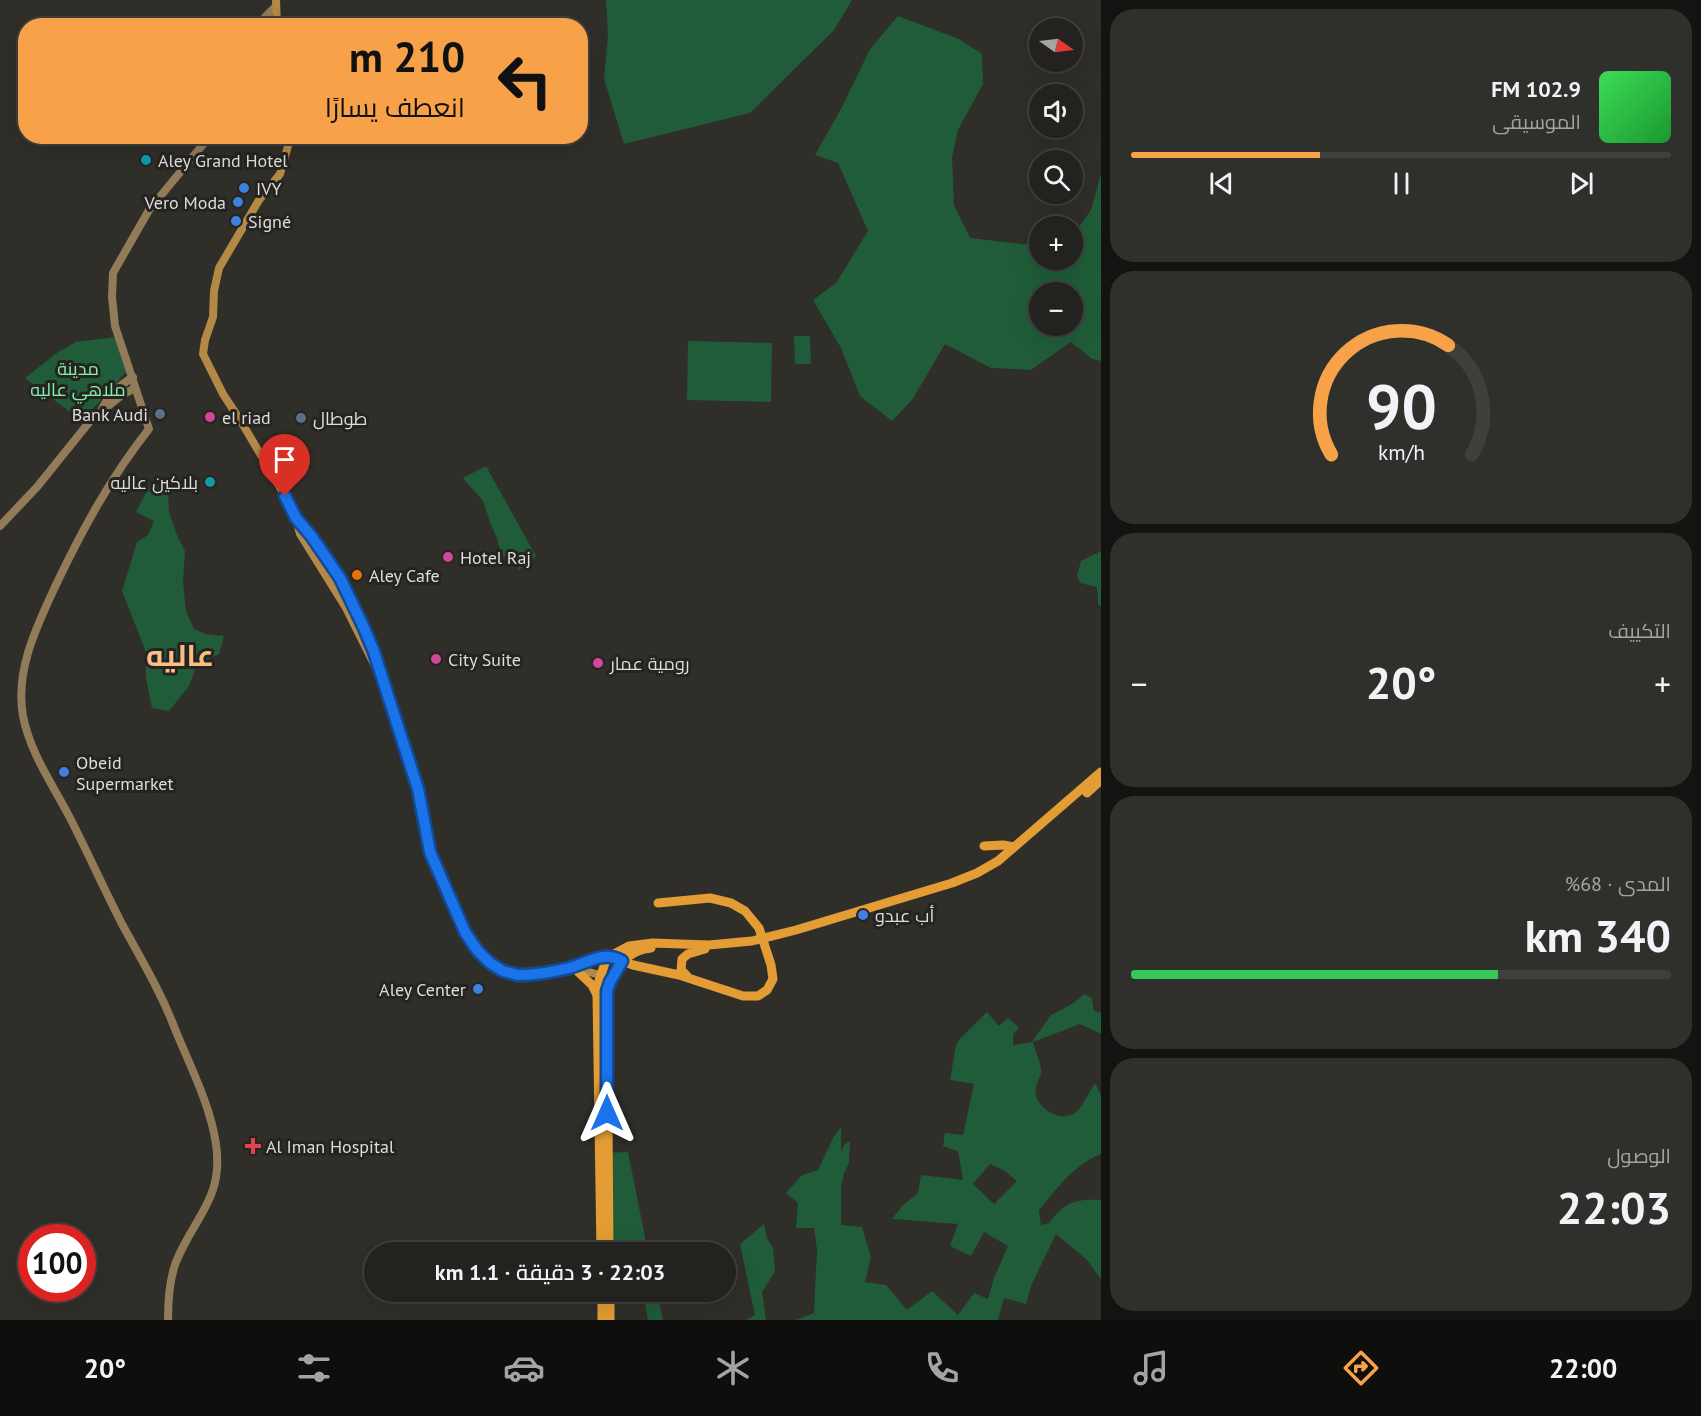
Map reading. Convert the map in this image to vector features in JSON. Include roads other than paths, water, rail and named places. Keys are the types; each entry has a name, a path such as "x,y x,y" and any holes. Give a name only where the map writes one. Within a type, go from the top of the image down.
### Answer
{"highway":[{"path":"609,1242 607,991 622,961 646,948 705,949 752,945 976,879 1000,866 1074,800 1101,771"},
{"path":"601,1242 597,995 600,974 611,956 626,947 638,944 709,945 753,941 952,883 990,866 1101,780"},
{"path":"984,846 1014,847"},
{"path":"622,961 692,979 743,996 758,996 771,984 773,971 759,928 749,914 731,903 716,899 662,903 724,906 739,913 748,921 751,925 753,941"},
{"path":"692,979 681,970 682,959 705,949"},
{"path":"572,968 592,985 597,995"},
{"path":"602,1302 602,1320"},
{"path":"610,1302 610,1320"}],"main road":[{"path":"265,18 276,4"},
{"path":"168,1320 170,1289 176,1262 216,1186 216,1145 211,1118 164,1000 39,760 23,715 22,701 23,672 28,651 54,591 98,504 131,452 149,429 115,326 112,280 116,267 149,210 203,144"},
{"path":"288,144 280,174 259,200 219,268 214,291 213,317 203,349 204,358 266,462 296,518 329,562 353,602 374,652 418,789 430,852 465,932 477,950 490,963 503,971 518,975 572,968 601,957 611,956 622,961"},
{"path":"0,526 37,487 91,420 101,411 104,403 120,392 133,377"},
{"path":"120,392 135,388"},
{"path":"296,518 300,534 346,608 380,675"},
{"path":"320,569 329,562"},
{"path":"572,968 612,978"}],"place":[{"name":"Aley Grand Hotel","path":"146,160"},
{"name":"IVY","path":"244,188"},
{"name":"Vero Moda","path":"238,202"},
{"name":"Signé","path":"236,221"},
{"name":"Bank Audi","path":"160,414"},
{"name":"el riad","path":"210,417"},
{"name":"طوطال","path":"301,418"},
{"name":"بلاكين عاليه","path":"210,482"},
{"name":"Hotel Raj","path":"448,557"},
{"name":"Aley Cafe","path":"357,575"},
{"name":"City Suite","path":"436,659"},
{"name":"رومية عمار","path":"598,663"},
{"name":"Obeid Supermarket","path":"64,772"},
{"name":"أب عبدو","path":"863,915"},
{"name":"Aley Center","path":"478,989"},
{"name":"Al Iman Hospital","path":"253,1146"}],"district":[{"name":"عاليه","path":"180,654"}],"park label":[{"name":"مدينة ملاهي عاليه","path":"78,378"}]}
